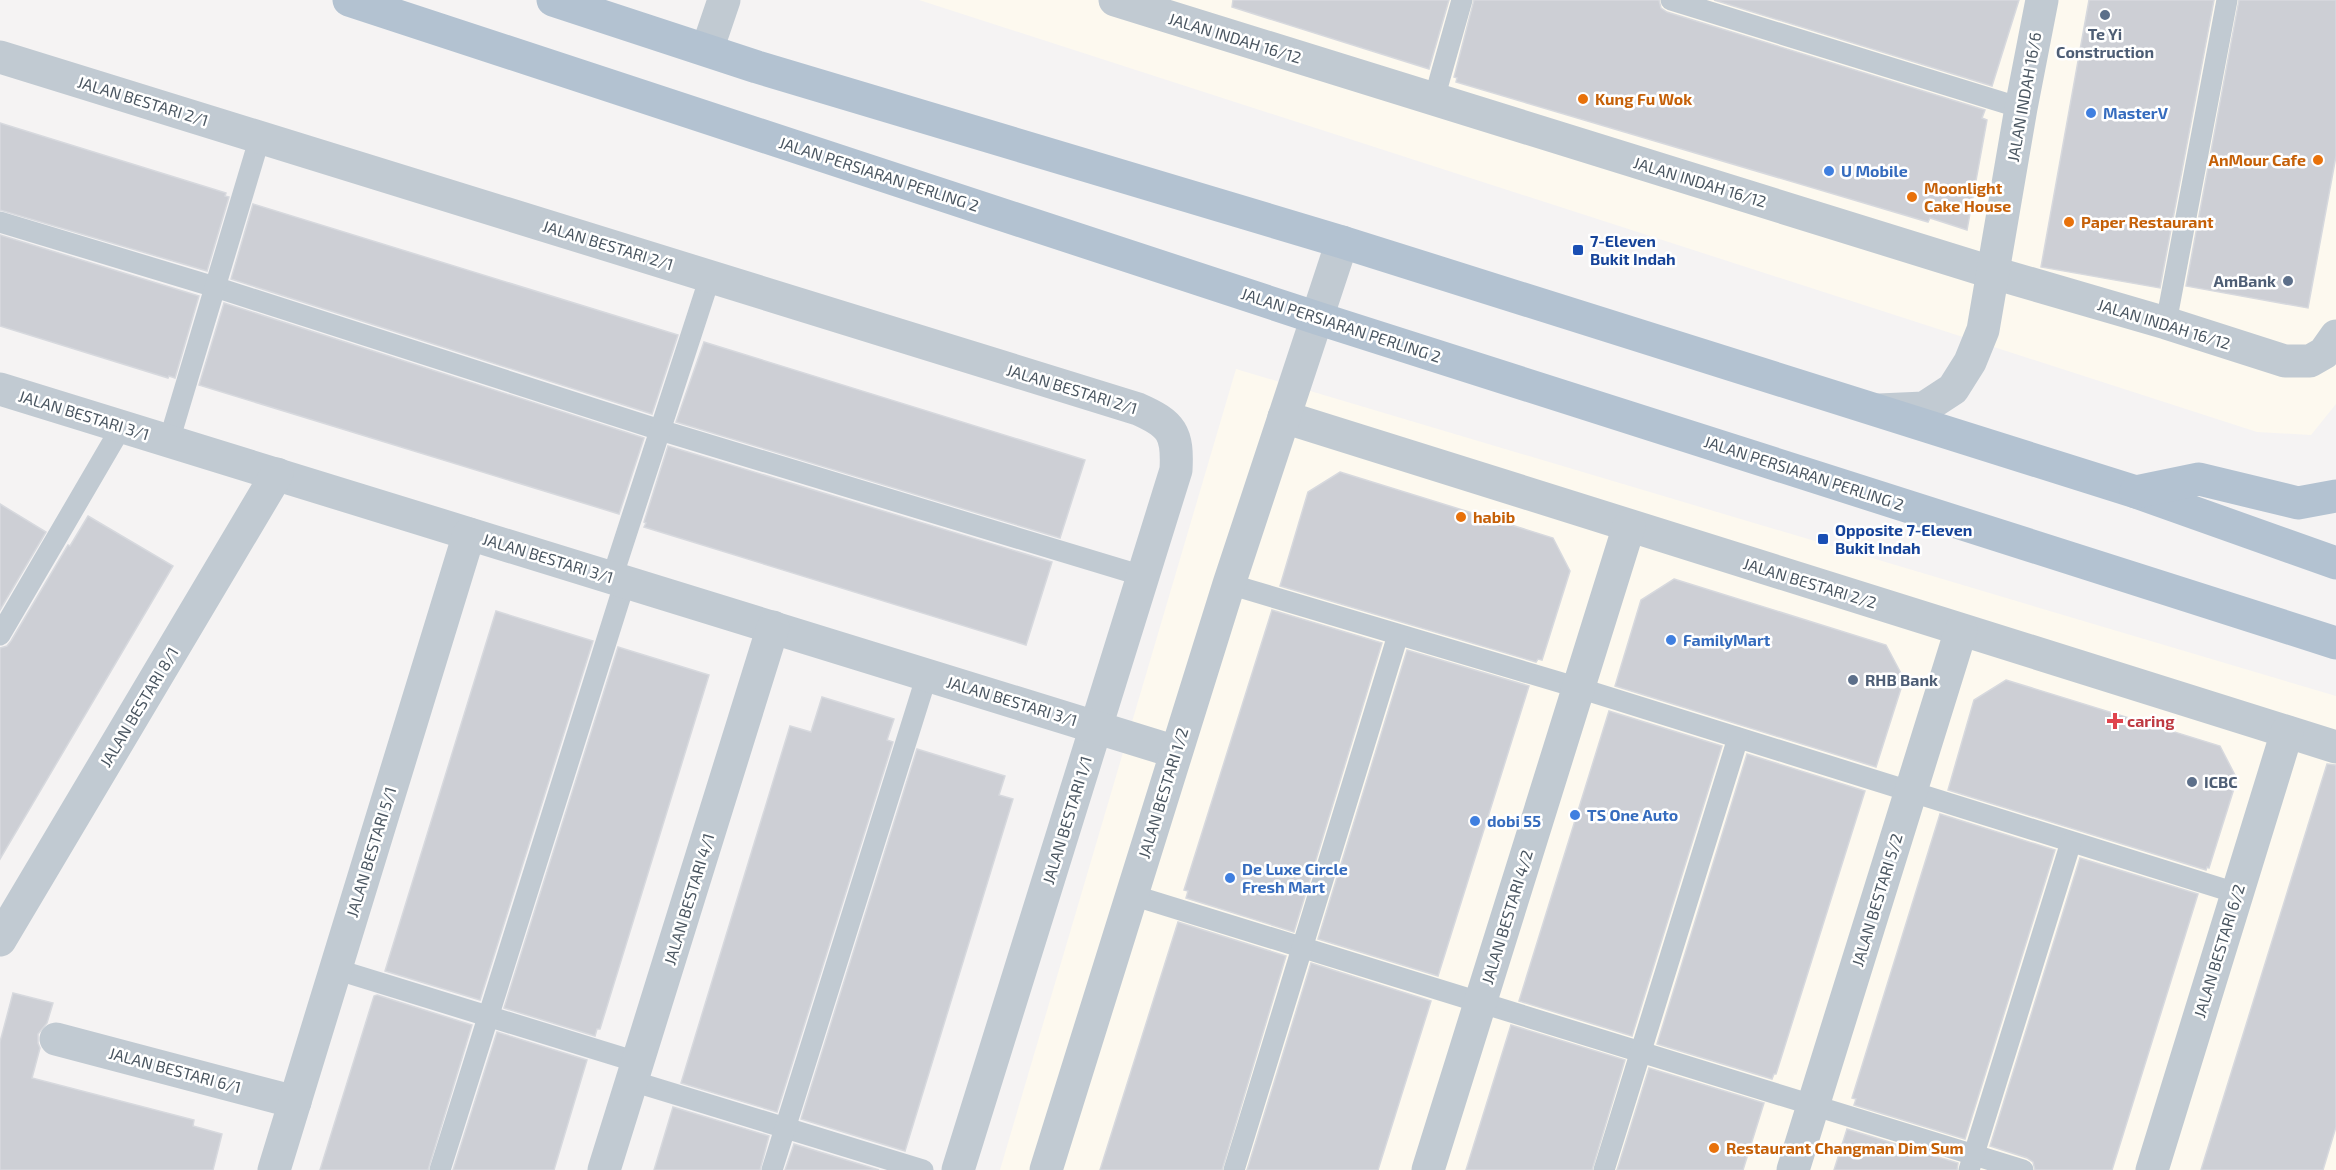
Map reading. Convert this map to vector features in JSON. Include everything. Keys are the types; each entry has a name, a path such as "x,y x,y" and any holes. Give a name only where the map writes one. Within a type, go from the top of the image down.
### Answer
{"main road":[{"name":"JALAN PERSIARAN PERLING 2","path":"349,0 1317,318 2336,644"},
{"path":"553,0 707,50 1342,242 2136,492 2336,563"},
{"path":"2136,492 2199,479 2298,503 2336,496"}],"street":[{"path":"707,50 724,0"},
{"name":"JALAN INDAH 16/12","path":"1115,0 1994,273 2166,323 2285,362 2310,361 2324,353 2336,336"},
{"name":"JALAN INDAH 16/6","path":"1875,410 1924,408 1953,389 1970,363 1983,330 2042,0"},
{"name":"JALAN BESTARI 2/1","path":"0,57 1148,414 1159,418 1172,431 1177,449 1176,470"},
{"path":"1284,417 1342,242"},
{"name":"JALAN BESTARI 3/1","path":"0,389 1176,753"},
{"name":"JALAN BESTARI 2/2","path":"1284,417 2288,732 2335,744"},
{"name":"JALAN BESTARI 1/2","path":"1046,1170 1229,584 1284,417"},
{"name":"JALAN BESTARI 1/1","path":"958,1170 1176,470"},
{"name":"JALAN BESTARI 8/1","path":"4,924 277,474"},
{"name":"JALAN BESTARI 4/2","path":"1428,1170 1629,526"},
{"name":"JALAN BESTARI 5/1","path":"274,1170 469,534"},
{"name":"JALAN BESTARI 4/1","path":"604,1170 773,627"},
{"name":"JALAN BESTARI 5/2","path":"1793,1170 1961,630"},
{"name":"JALAN BESTARI 6/2","path":"2152,1170 2236,893 2288,732"},
{"name":"JALAN BESTARI 6/1","path":"56,1039 295,1102"}],"lane":[{"path":"1434,99 1462,0"},
{"path":"1671,0 2021,108"},
{"path":"2166,323 2227,0"},
{"path":"169,441 260,137"},
{"path":"0,222 215,287 660,430 1143,576"},
{"path":"440,1170 489,1016 619,580 660,430 710,277"},
{"path":"0,635 122,426"},
{"path":"1229,584 1579,688 2236,893"},
{"path":"1234,1170 1398,635"},
{"path":"772,1170 927,675"},
{"path":"1604,1170 1738,738"},
{"path":"1971,1162 2071,842"},
{"path":"1132,895 1813,1105 1971,1162 2023,1170"},
{"path":"335,969 489,1016 785,1128 923,1170"}],"shaded area":[{"path":"919,0 2336,0 2336,404 2311,435 2257,432"},
{"path":"1236,369 2336,696 2336,1170 1000,1170"}],"building":[{"path":"1233,0 1449,0 1429,69 1232,7"},
{"path":"1474,0 1659,0 1661,8 1667,12 1985,110 1982,118 1987,120 1967,230 1930,218 1928,222 1456,82 1457,78 1454,77"},
{"path":"1714,0 2019,0 1992,86"},
{"path":"2089,0 2214,0 2160,288 2041,267"},
{"path":"2239,0 2336,0 2336,156 2308,308 2186,286"},
{"path":"0,123 226,193 225,196 229,197 207,271 0,210"},
{"path":"253,204 678,335 652,414 231,279"},
{"path":"0,235 199,296 175,378 169,376 168,378 0,326"},
{"path":"224,303 644,438 619,514 199,385"},
{"path":"704,342 1085,460 1060,538 676,422"},
{"path":"668,446 1052,562 1026,645 644,527"},
{"path":"1340,472 1553,538 1570,571 1542,660 1538,659 1536,662 1280,586 1308,492"},
{"path":"0,504 46,532 0,610"},
{"path":"88,516 173,566 0,859 0,648 7,646 11,641 68,545 70,546"},
{"path":"1674,579 1886,645 1904,679 1876,767 1615,686 1641,600"},
{"path":"1272,610 1382,643 1294,932 1186,898 1188,891 1184,890"},
{"path":"496,611 593,641 480,1000 385,971"},
{"path":"618,647 709,675 600,1029 597,1029 595,1036 504,1008"},
{"path":"1407,650 1529,686 1438,976 1318,939"},
{"path":"2006,680 2220,746 2237,779 2209,868 2207,867 2206,870 1948,790 1974,700"},
{"path":"822,697 894,719 887,740 893,742 777,1112 681,1083 790,726 811,732"},
{"path":"1609,711 1722,746 1632,1036 1519,1001"},
{"path":"917,749 1005,776 999,795 1013,799 905,1151 801,1119"},
{"path":"1747,754 1865,791 1776,1074 1772,1079 1657,1044"},
{"path":"2327,764 2336,765 2336,1127 2323,1170 2201,1170"},
{"path":"1940,814 2055,850 1965,1139 1854,1105 1856,1099 1852,1098"},
{"path":"2080,858 2198,894 2112,1170 2035,1170 2033,1162 2027,1158 1990,1146"},
{"path":"1178,922 1286,956 1222,1170 1100,1170"},
{"path":"1311,963 1431,1001 1378,1170 1247,1170"},
{"path":"13,993 53,1003 47,1023 38,1034 40,1048 32,1078 194,1120 193,1126 222,1134 213,1170 0,1170 0,1042"},
{"path":"377,995 472,1025 428,1170 320,1170 374,996"},
{"path":"1511,1025 1625,1060 1592,1170 1466,1170"},
{"path":"497,1032 587,1060 554,1170 453,1170"},
{"path":"1649,1068 1764,1103 1743,1170 1617,1170"},
{"path":"673,1107 769,1136 760,1170 654,1170"},
{"path":"1847,1129 1958,1163 1957,1170 1834,1170"},
{"path":"794,1144 879,1170 785,1170"}],"place":[{"name":"Te Yi Construction","path":"2105,15"},
{"name":"Kung Fu Wok","path":"1583,99"},
{"name":"MasterV","path":"2091,113"},
{"name":"AnMour Cafe","path":"2318,160"},
{"name":"U Mobile","path":"1829,171"},
{"name":"Moonlight Cake House","path":"1912,197"},
{"name":"Paper Restaurant","path":"2069,222"},
{"name":"7-Eleven Bukit Indah","path":"1578,250"},
{"name":"AmBank","path":"2288,281"},
{"name":"habib","path":"1461,517"},
{"name":"Opposite 7-Eleven Bukit Indah","path":"1823,539"},
{"name":"FamilyMart","path":"1671,640"},
{"name":"RHB Bank","path":"1853,680"},
{"name":"caring","path":"2115,721"},
{"name":"ICBC","path":"2192,782"},
{"name":"TS One Auto","path":"1575,815"},
{"name":"dobi 55","path":"1475,821"},
{"name":"De Luxe Circle Fresh Mart","path":"1230,878"},
{"name":"Restaurant Changman Dim Sum","path":"1714,1148"}]}
